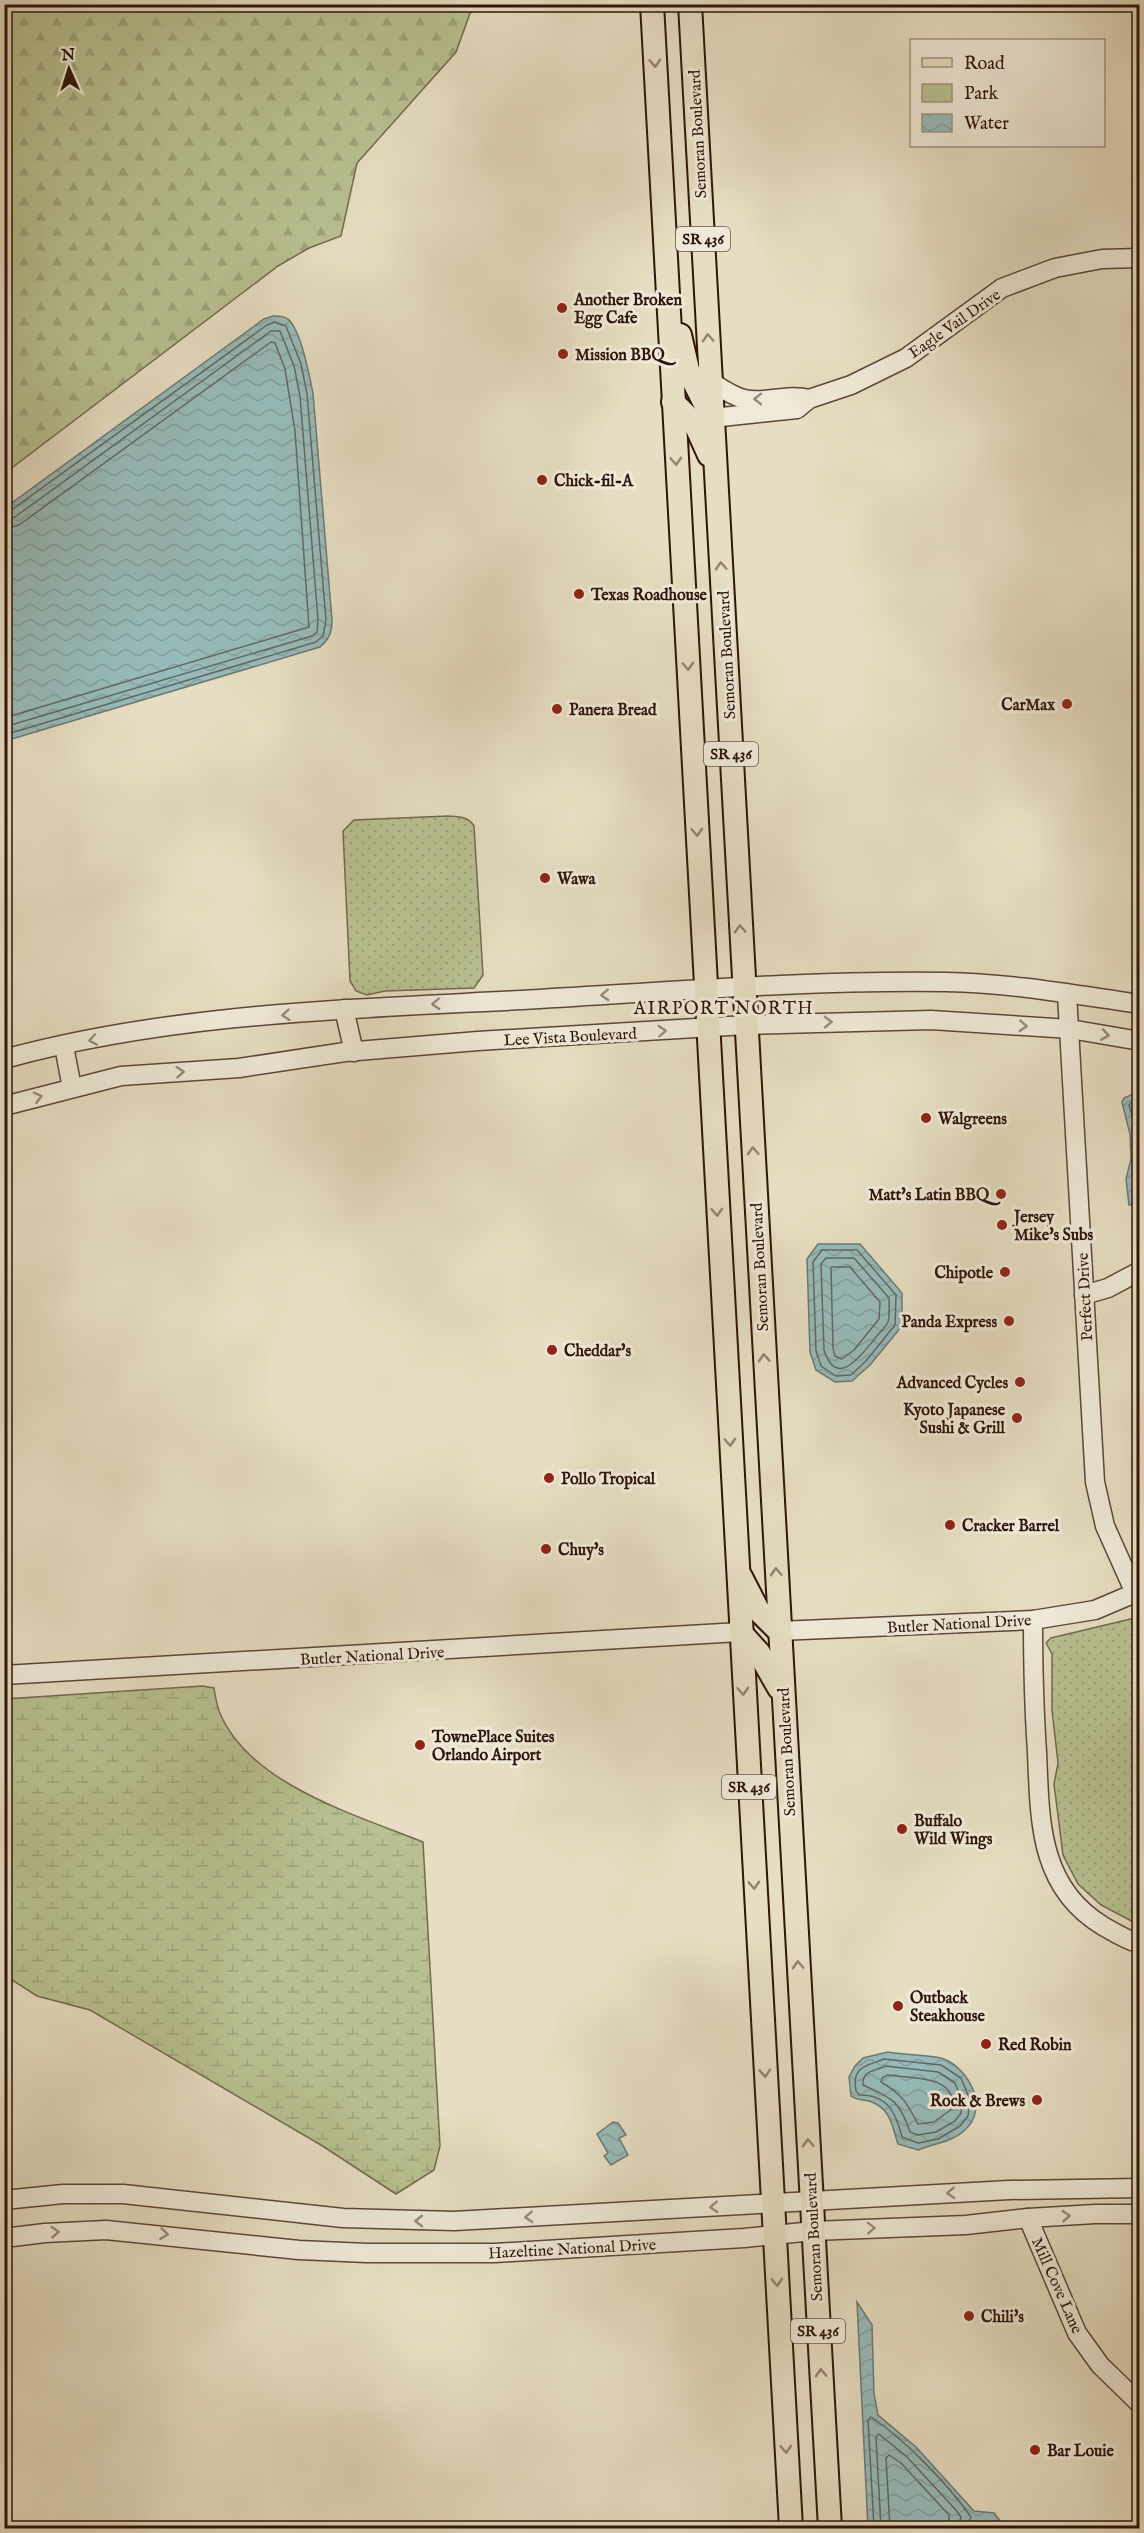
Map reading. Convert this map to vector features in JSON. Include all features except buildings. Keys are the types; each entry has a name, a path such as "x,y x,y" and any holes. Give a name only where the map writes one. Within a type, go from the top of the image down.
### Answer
{"main road":[{"name":"SR 436","path":"652,4 736,1567 791,2529"},
{"name":"Semoran Boulevard","path":"690,4 830,2529"},
{"path":"667,275 688,370 712,418"},
{"path":"673,402 695,424 706,445 717,483"},
{"path":"736,1567 758,1610 779,1631"},
{"path":"740,1632 759,1653 782,1694"}],"street":[{"name":"Eagle Vail Drive","path":"712,418 797,409 809,399 851,385 906,358 1002,288 1055,268 1102,260 1140,258"},
{"name":"Eagle Vail Drive","path":"710,381 745,399 772,399 795,395 809,399"},
{"path":"4,1059 144,1031 238,1019 344,1009 744,987 946,982 1068,994 1140,1005"},
{"name":"Perfect Drive","path":"1068,994 1095,1482 1105,1526 1137,1593"},
{"path":"344,1009 354,1052"},
{"name":"Lee Vista Boulevard","path":"4,1106 121,1076 239,1068 354,1052 478,1041 746,1025 931,1020 1070,1029 1140,1041"},
{"path":"64,1046 72,1088"},
{"path":"1084,1295 1108,1288 1140,1271"},
{"name":"Butler National Drive","path":"779,1631 1033,1620 1095,1610 1137,1593"},
{"path":"1033,1620 1033,1678 1039,1802 1049,1862 1063,1890 1088,1917 1127,1940 1140,1944"},
{"name":"Butler National Drive","path":"4,1675 740,1632"},
{"name":"Hazeltine National Drive","path":"4,2200 63,2194 132,2194 321,2216 410,2221 477,2220 1009,2190 1140,2188"},
{"name":"Hazeltine National Drive","path":"4,2238 64,2231 125,2230 250,2246 324,2251 495,2253 774,2236 813,2231 966,2225 1095,2214 1140,2214"},
{"name":"Mill Cove Lane","path":"1028,2218 1077,2332 1100,2365 1140,2404"}],"green space":[{"path":"5,4 473,5 456,52 357,163 341,236 309,248 278,266 5,473"},
{"path":"447,816 466,819 474,826 483,975 474,988 385,991 367,995 356,991 350,981 343,831 354,820"},
{"path":"1140,1617 1139,1925 1101,1905 1078,1884 1063,1855 1054,1784 1058,1763 1052,1710 1052,1654 1046,1643 1051,1638"},
{"path":"202,1686 214,1688 219,1711 233,1736 254,1758 279,1777 337,1808 423,1842 440,2146 434,2170 396,2194 321,2145 90,2010 37,1996 12,1980 5,1972 5,1699"}],"water":[{"path":"273,316 286,318 294,327 305,356 313,393 332,620 328,638 320,647 5,741 5,508 264,319"},
{"path":"1133,1094 1139,1095 1140,1204 1129,1205 1126,1179 1131,1159 1130,1134 1122,1102 1124,1098"},
{"path":"818,1244 860,1244 902,1293 902,1326 870,1365 852,1381 835,1382 816,1370 810,1352 807,1259"},
{"path":"888,2052 944,2059 962,2072 973,2090 976,2101 972,2121 965,2130 948,2140 918,2150 898,2144 892,2124 882,2108 869,2101 851,2096 849,2077 855,2066 863,2058"},
{"path":"613,2122 618,2123 626,2135 619,2138 628,2155 611,2165 604,2156 608,2153 597,2134"},
{"path":"857,2302 872,2325 874,2394 878,2415 916,2447 974,2511 994,2513 1000,2521 972,2525 970,2528 868,2528"}],"place":[{"name":"Another Broken Egg Cafe","path":"562,308"},
{"name":"Mission BBQ","path":"563,354"},
{"name":"Chick-fil-A","path":"542,480"},
{"name":"Texas Roadhouse","path":"579,594"},
{"name":"CarMax","path":"1067,704"},
{"name":"Panera Bread","path":"557,709"},
{"name":"Wawa","path":"545,878"},
{"name":"Walgreens","path":"926,1118"},
{"name":"Matt's Latin BBQ","path":"1001,1194"},
{"name":"Jersey Mike's Subs","path":"1002,1225"},
{"name":"Chipotle","path":"1005,1272"},
{"name":"Panda Express","path":"1009,1321"},
{"name":"Cheddar's","path":"552,1350"},
{"name":"Advanced Cycles","path":"1020,1382"},
{"name":"Kyoto Japanese Sushi & Grill","path":"1017,1418"},
{"name":"Pollo Tropical","path":"549,1478"},
{"name":"Cracker Barrel","path":"950,1525"},
{"name":"Chuy's","path":"546,1549"},
{"name":"TownePlace Suites Orlando Airport","path":"420,1745"},
{"name":"Buffalo Wild Wings","path":"902,1829"},
{"name":"Outback Steakhouse","path":"898,2006"},
{"name":"Red Robin","path":"986,2044"},
{"name":"Rock & Brews","path":"1037,2100"},
{"name":"Chili's","path":"969,2316"},
{"name":"Bar Louie","path":"1035,2450"}],"district":[{"name":"AIRPORT NORTH","path":"724,1008"}]}
